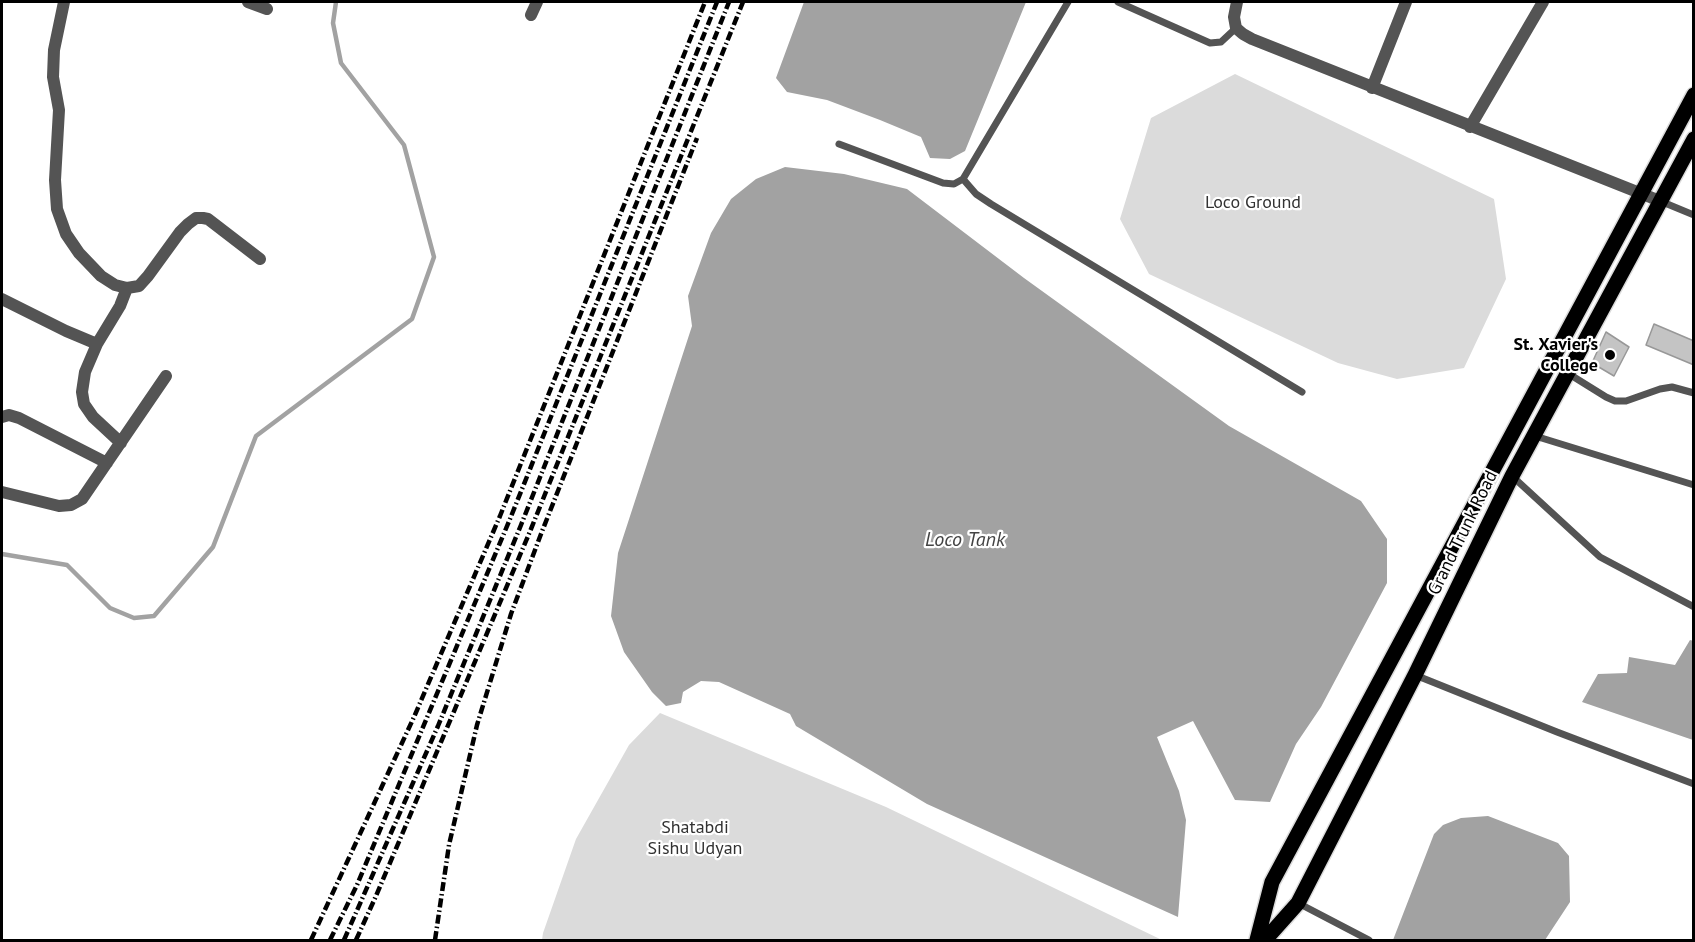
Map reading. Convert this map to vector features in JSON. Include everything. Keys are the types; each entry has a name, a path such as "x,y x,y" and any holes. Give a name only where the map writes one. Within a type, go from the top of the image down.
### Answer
{"main road":[{"path":"1257,940 1272,882 1694,95"},
{"name":"Grand Trunk Road","path":"1265,940 1298,903 1415,675 1512,476 1694,139"}],"street":[{"path":"64,2 54,50 53,76 58,110 55,180 57,209 66,234 79,254 115,285 127,288 139,286 180,232 196,218 202,218 208,219 260,259"},
{"path":"248,2 267,9"},
{"path":"531,15 537,2"},
{"path":"1237,2 1234,17 1236,28 1252,39 1660,201"},
{"path":"1372,88 1406,2"},
{"path":"1470,127 1544,2"},
{"path":"121,442 93,417 84,404 82,392 85,372 127,288"},
{"path":"2,299 66,331 98,344"},
{"path":"2,492 59,506 70,505 82,499 166,376"},
{"path":"2,417 9,415 19,418 107,463"}],"lane":[{"path":"839,144 943,183 954,184 963,179 1068,2"},
{"path":"1118,2 1210,43 1221,42 1236,28"},
{"path":"963,179 976,194 991,204 1302,392"},
{"path":"1660,201 1694,216"},
{"path":"1569,374 1606,397 1615,400 1626,401 1672,387 1694,393"},
{"path":"1535,436 1694,484"},
{"path":"1512,476 1600,557 1694,607"},
{"path":"1415,675 1694,784"},
{"path":"1298,903 1369,940"}],"green space":[{"name":"Loco Ground","path":"1235,74 1494,199 1506,279 1464,368 1397,379 1338,363 1149,274 1120,219 1151,118"},
{"name":"Shatabdi Sishu Udyan","path":"660,713 886,807 1162,940 542,940 576,839 629,745"}],"water":[{"path":"804,2 1026,2 965,151 950,159 930,158 921,137 880,120 827,100 787,92 776,78"},
{"name":"Loco Tank","path":"785,167 844,174 907,189 1024,278 1229,426 1361,501 1387,539 1387,583 1321,707 1296,744 1270,802 1235,800 1193,721 1157,737 1179,791 1186,820 1178,917 927,804 796,726 790,714 719,682 701,681 683,692 681,703 666,706 652,692 624,652 611,616 618,553 692,326 688,296 711,233 731,199 756,179"},
{"path":"1690,640 1694,641 1693,740 1582,702 1598,674 1627,673 1629,657 1675,665"},
{"path":"1488,816 1558,843 1569,856 1570,902 1545,940 1393,940 1434,834 1443,825 1461,818"}],"building":[{"path":"1654,324 1694,341 1694,365 1646,345"},
{"name":"St. Xavier's College","path":"1606,332 1629,347 1614,376 1592,363"}],"waterway":[{"path":"2,554 67,565 110,608 134,618 154,616 213,547 256,436 412,319 434,257 404,145 341,63 333,23 336,2"}],"railway":[{"path":"311,940 414,717 500,516 705,2"},
{"path":"330,940 357,885 510,519 717,2"},
{"path":"344,940 438,726 521,525 729,2"},
{"path":"356,940 531,529 743,2"},
{"path":"435,940 449,845 477,725 511,614 697,138"}],"place":[{"name":"St. Xavier's College","path":"1610,355"}]}
